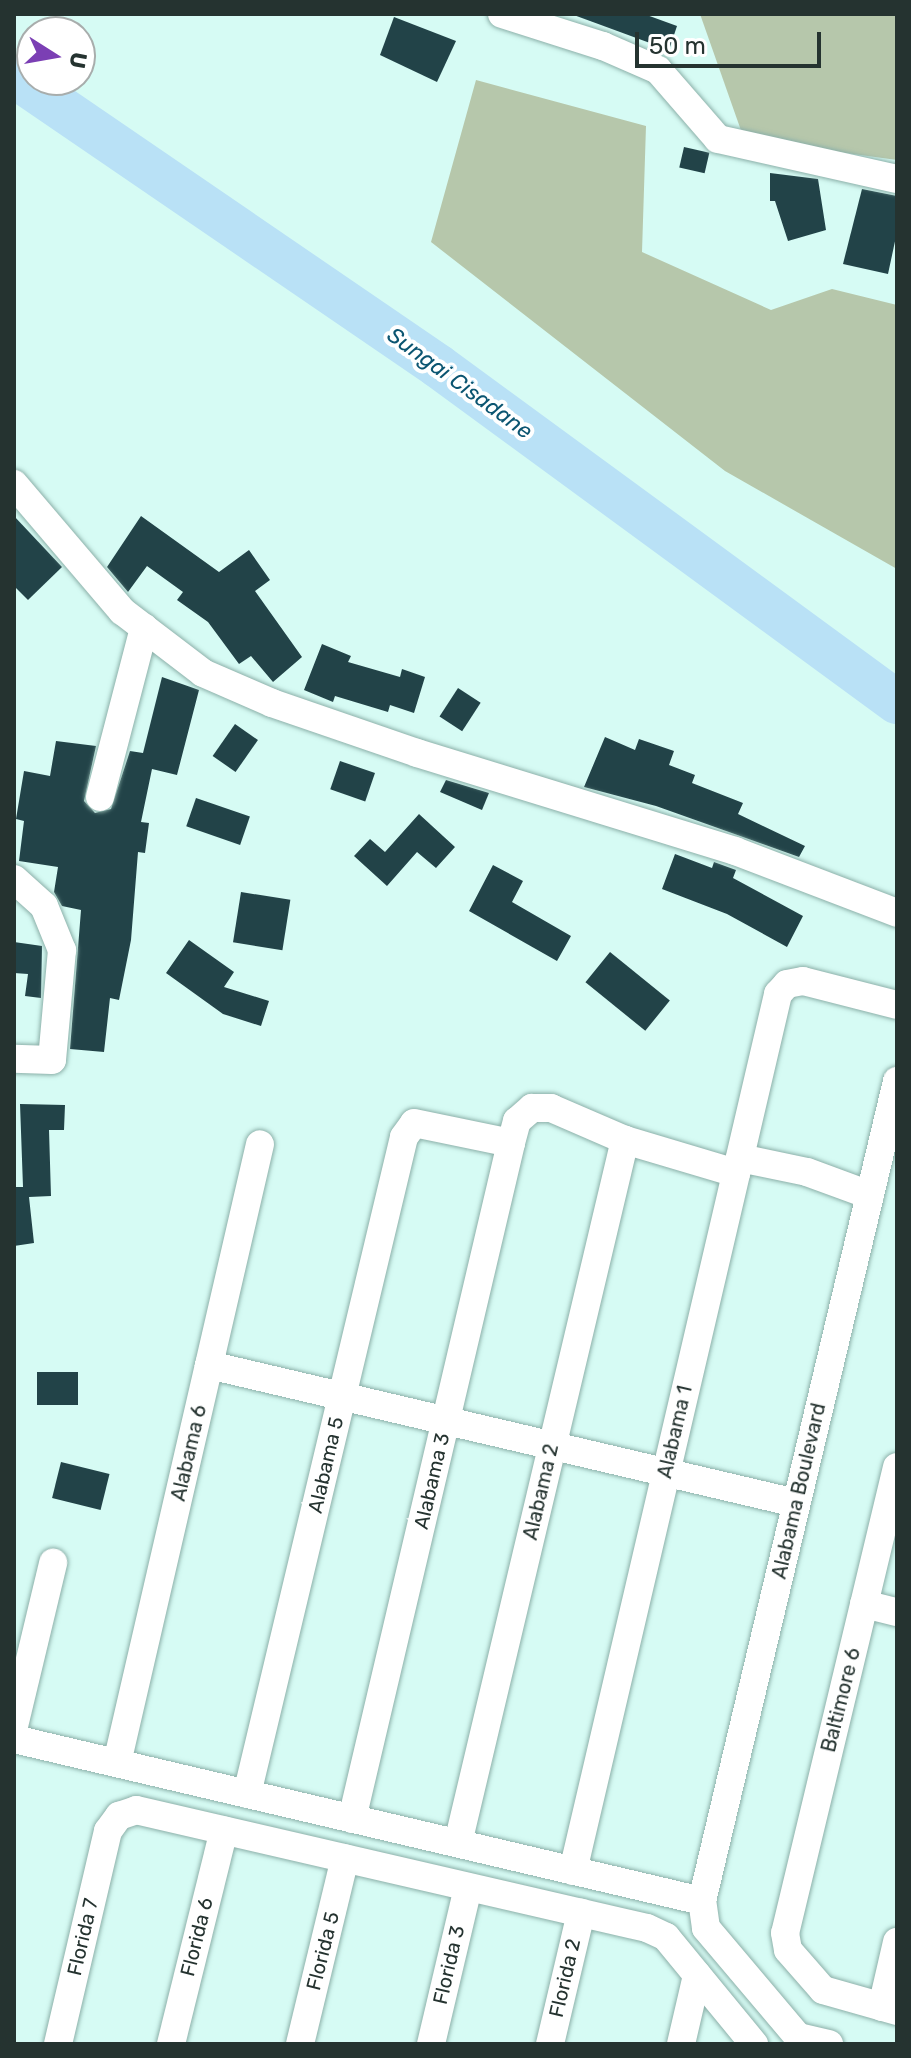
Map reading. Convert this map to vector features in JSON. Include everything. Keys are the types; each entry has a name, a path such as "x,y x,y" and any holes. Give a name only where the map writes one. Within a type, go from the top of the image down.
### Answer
{"street":[{"path":"502,14 603,46 658,70 718,139 897,179"},
{"path":"14,484 122,611 203,673 272,703 735,851 897,913"},
{"path":"100,797 144,628"},
{"path":"14,879 44,906 62,950 52,1060 14,1059"},
{"name":"Alabama 1","path":"573,1871 778,994 787,984 803,981 897,1005"},
{"name":"Alabama Boulevard","path":"702,1901 897,1081"},
{"name":"Alabama 3","path":"352,1819 517,1121 532,1108 551,1108 625,1140 738,1166 807,1172 870,1195"},
{"name":"Alabama 5","path":"247,1794 404,1137 414,1123 432,1123 511,1143"},
{"name":"Alabama 2","path":"458,1843 625,1140"},
{"name":"Alabama 6","path":"117,1763 260,1144"},
{"path":"209,1365 796,1503"},
{"name":"Baltimore 6","path":"889,2009 823,1990 788,1950 785,1933 897,1467"},
{"path":"14,1726 53,1563"},
{"path":"864,1604 897,1612"},
{"path":"14,1739 702,1901 706,1928 801,2040 829,2044"},
{"name":"Florida 7","path":"58,2044 108,1831 119,1816 136,1810 224,1830"},
{"path":"224,1830 581,1913 666,1937 754,2044"},
{"name":"Florida 6","path":"171,2044 224,1830"},
{"name":"Florida 5","path":"300,2044 345,1858"},
{"name":"Florida 3","path":"431,2044 468,1887"},
{"name":"Florida 2","path":"550,2044 581,1913"},
{"path":"889,2009 897,1942"},
{"path":"681,2044 697,1975"}],"green space":[{"path":"700,14 897,14 897,160 744,139"},
{"path":"476,80 646,126 642,252 771,310 832,289 897,305 897,569 725,471 431,242"}],"building":[{"path":"571,14 644,14 677,26 669,50"},
{"path":"394,17 456,41 437,82 380,55"},
{"path":"684,147 709,153 705,173 679,167"},
{"path":"770,173 818,179 826,230 788,241 775,201 770,201"},
{"path":"862,189 897,196 897,232 888,274 843,264"},
{"path":"14,516 62,567 28,600 14,586"},
{"path":"141,516 219,572 249,550 270,580 255,591 302,657 273,682 251,656 239,664 208,622 177,600 183,592 147,566 128,592 107,567"},
{"path":"322,644 351,656 348,662 400,677 402,669 425,677 414,713 390,705 388,712 335,696 333,702 304,690"},
{"path":"162,677 199,690 177,775 152,769 141,822 149,823 145,853 138,852 131,940 119,1000 110,998 104,1052 70,1049 81,910 62,906 54,892 58,867 19,861 24,821 16,819 24,771 50,776 56,741 96,746 84,801 95,813 111,809 130,751 143,753"},
{"path":"458,688 481,703 462,731 439,717"},
{"path":"235,724 258,740 236,772 213,756"},
{"path":"605,737 635,750 639,739 674,751 669,765 695,775 692,783 743,803 738,814 805,846 799,857 656,806 584,787"},
{"path":"340,761 375,773 365,801 330,789"},
{"path":"446,780 489,793 482,810 440,792"},
{"path":"196,798 250,817 240,845 186,826"},
{"path":"419,814 455,847 436,868 417,852 387,886 354,856 370,839 385,852"},
{"path":"675,854 712,868 714,862 736,870 733,878 803,916 787,947 727,914 662,889"},
{"path":"493,865 523,881 512,902 571,936 557,961 469,911"},
{"path":"241,892 290,900 282,950 233,942"},
{"path":"189,940 234,972 224,987 269,1001 261,1026 223,1014 166,973"},
{"path":"14,942 42,946 41,998 25,996 28,974 14,973"},
{"path":"610,952 670,1000 645,1031 585,982"},
{"path":"20,1104 65,1105 64,1130 49,1130 51,1196 29,1197 34,1243 14,1246 14,1187 23,1187"},
{"path":"37,1372 78,1372 78,1405 37,1405"},
{"path":"61,1462 110,1474 101,1510 52,1498"}],"waterway":[{"name":"Sungai Cisadane","path":"14,76 438,366 897,702"}]}
